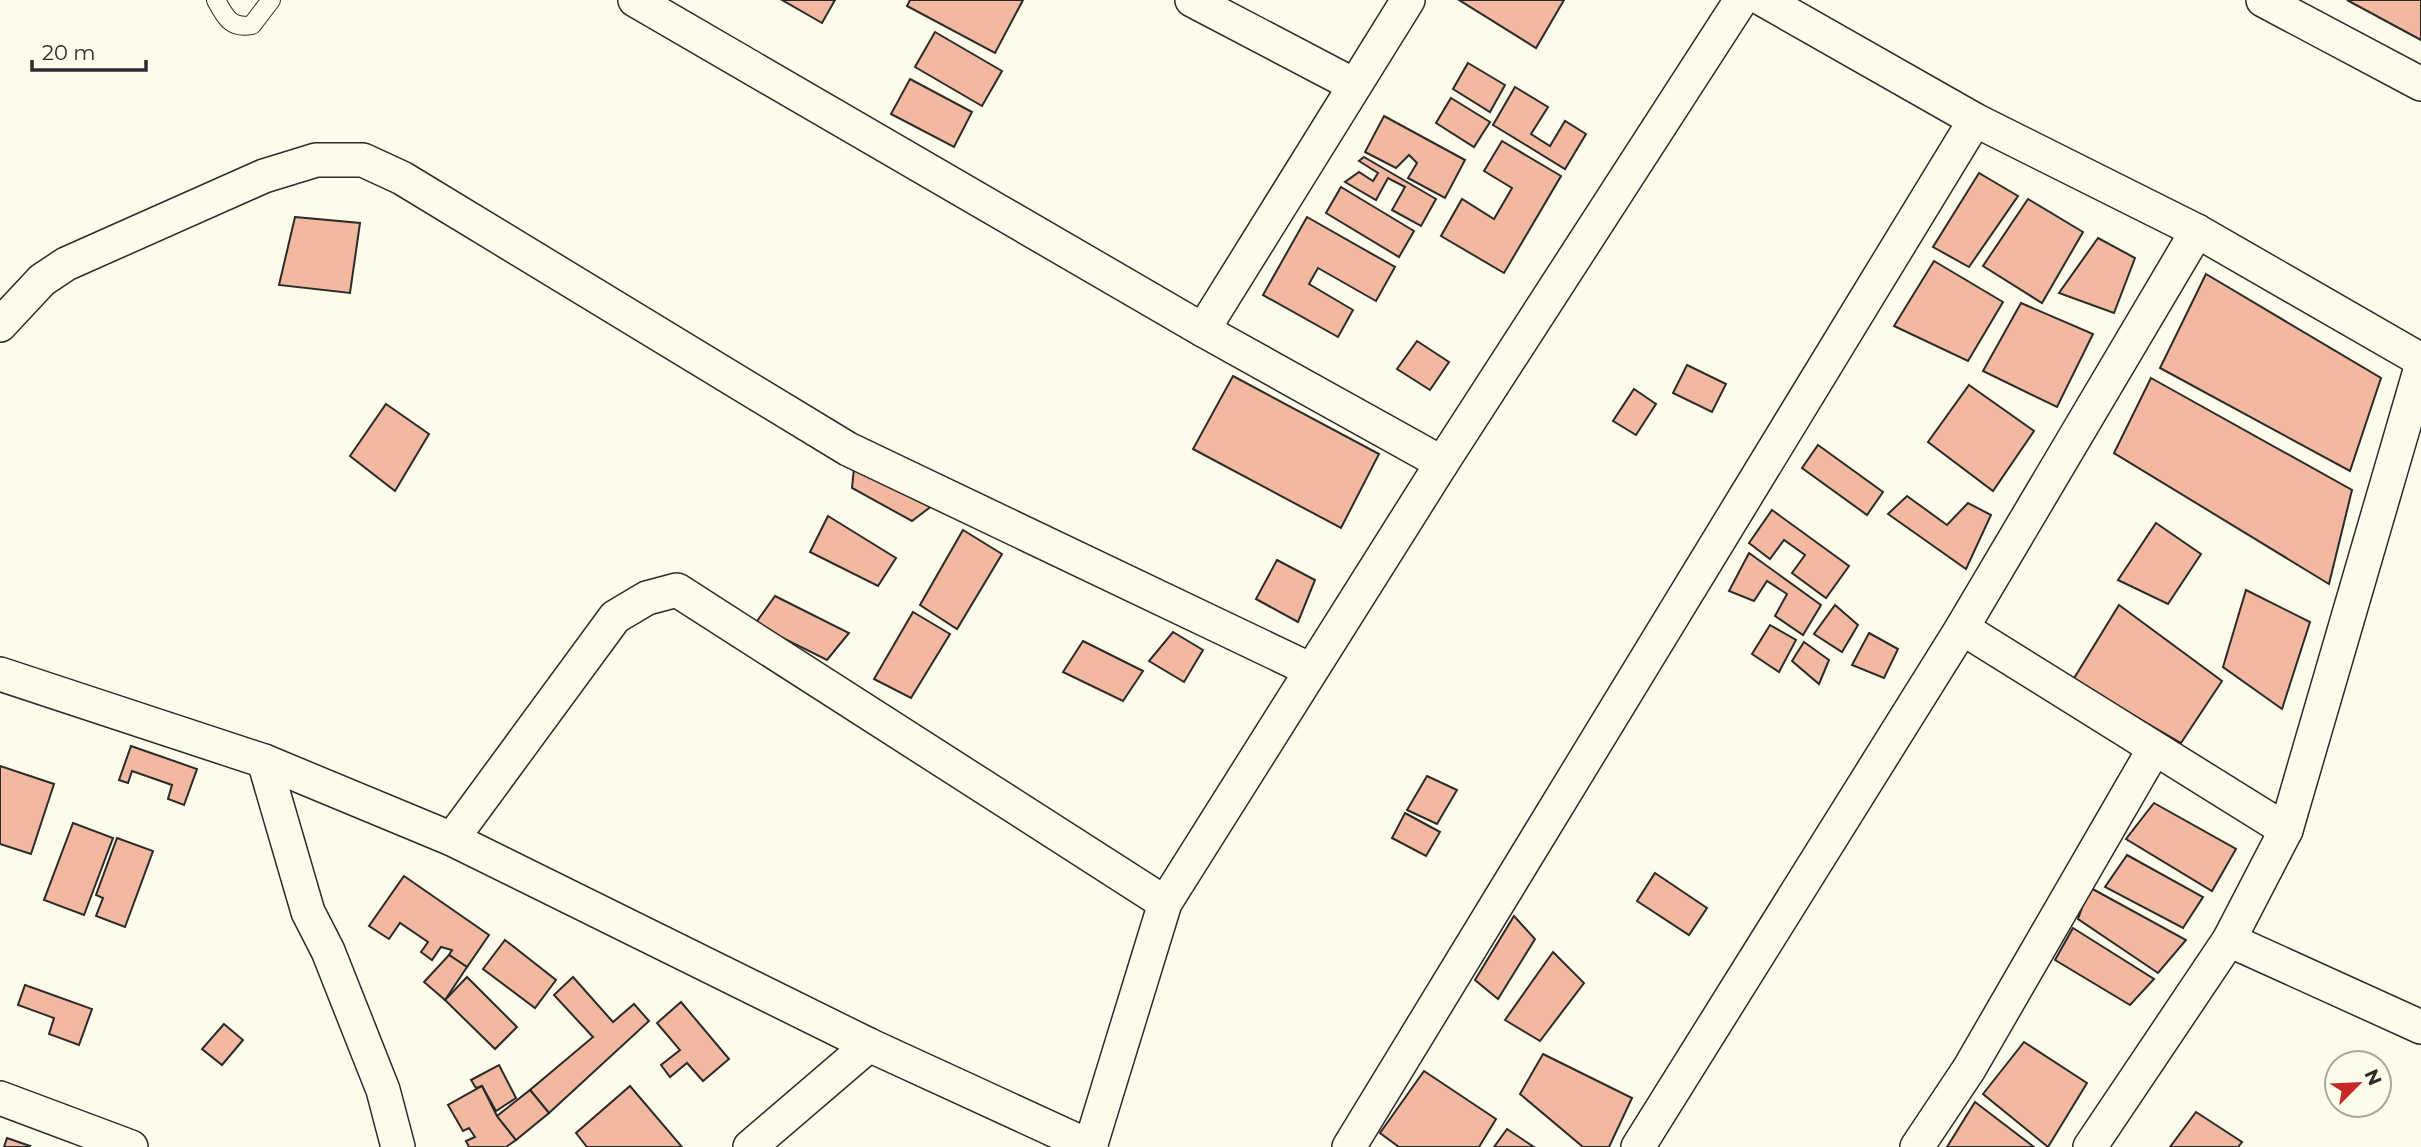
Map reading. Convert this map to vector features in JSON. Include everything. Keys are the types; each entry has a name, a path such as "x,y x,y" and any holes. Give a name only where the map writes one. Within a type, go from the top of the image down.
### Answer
{"street":[{"path":"635,0 1203,330 1441,463"},
{"path":"1192,0 1354,85"},
{"path":"1203,330 1408,0"},
{"path":"0,674 264,761 452,839 869,1045 1091,1147 1165,903 1441,463 1741,0"},
{"path":"1764,0 1975,120 2197,231 2421,360"},
{"path":"2263,0 2421,84"},
{"path":"1349,1147 1975,120"},
{"path":"0,325 42,280 66,264 264,176 316,160 363,160 402,178 848,449 1311,670"},
{"path":"1638,1147 1962,628 2197,231"},
{"path":"2090,1147 2230,940 2286,830 2421,367"},
{"path":"452,839 615,617 647,598 677,590 1165,903"},
{"path":"1962,628 2286,830"},
{"path":"1917,1147 1969,1069 2154,749"},
{"path":"264,761 307,912 328,951 383,1090 398,1147"},
{"path":"2230,940 2421,1027"},
{"path":"750,1147 869,1045"},
{"path":"0,1098 131,1147"}],"lane":[{"path":"216,0 228,21 238,26 252,25 271,0"}],"building":[{"path":"782,0 835,0 822,23"},
{"path":"910,0 1023,0 995,53 907,6"},
{"path":"1459,0 1564,0 1536,48"},
{"path":"2347,0 2421,0 2421,40"},
{"path":"935,32 1002,71 982,106 915,67"},
{"path":"1468,63 1505,85 1490,112 1453,89"},
{"path":"910,79 972,112 954,147 891,114"},
{"path":"1515,87 1548,107 1531,134 1550,146 1565,121 1586,134 1565,169 1493,125"},
{"path":"1451,98 1490,122 1474,147 1436,123"},
{"path":"1384,116 1465,160 1445,198 1408,178 1417,163 1409,155 1396,168 1365,152"},
{"path":"1502,141 1561,176 1504,273 1441,236 1462,199 1494,219 1512,188 1484,171"},
{"path":"1364,157 1436,199 1421,226 1392,210 1405,187 1388,178 1376,200 1345,182 1359,172 1373,181 1378,173 1359,161"},
{"path":"1979,173 2018,196 1969,267 1933,247"},
{"path":"1341,187 1414,231 1399,257 1326,213"},
{"path":"2028,199 2083,232 2042,303 1983,266"},
{"path":"295,217 360,223 350,293 279,285"},
{"path":"1307,217 1395,267 1376,301 1318,268 1309,284 1353,310 1338,337 1263,295"},
{"path":"2098,238 2135,258 2114,313 2059,293"},
{"path":"1934,261 2003,302 1968,361 1894,326"},
{"path":"2206,274 2381,378 2350,471 2160,368"},
{"path":"2021,303 2093,334 2057,407 1983,371"},
{"path":"1417,341 1449,362 1430,390 1397,369"},
{"path":"1687,365 1726,384 1712,412 1673,393"},
{"path":"1233,376 1379,454 1341,528 1193,449"},
{"path":"2151,378 2352,490 2329,584 2114,453"},
{"path":"1969,385 2034,431 1993,491 1928,442"},
{"path":"1634,389 1656,404 1636,435 1613,421"},
{"path":"386,404 429,434 395,491 350,456"},
{"path":"1818,445 1883,492 1867,515 1802,468"},
{"path":"854,468 933,505 912,521 852,488"},
{"path":"1907,496 1947,525 1968,503 1991,515 1966,569 1888,514"},
{"path":"1772,510 1849,566 1826,598 1792,573 1805,555 1784,540 1770,559 1749,543"},
{"path":"828,516 896,558 878,586 810,552"},
{"path":"2156,523 2201,554 2168,604 2118,580"},
{"path":"963,530 1002,554 957,629 920,605"},
{"path":"1749,553 1821,605 1803,635 1775,616 1787,594 1767,581 1754,601 1729,591"},
{"path":"1277,560 1315,580 1298,622 1256,599"},
{"path":"2246,590 2310,622 2282,709 2223,667"},
{"path":"775,596 849,633 827,660 755,624"},
{"path":"1835,605 1858,625 1842,652 1814,634"},
{"path":"2119,605 2222,681 2181,743 2073,680"},
{"path":"913,612 950,634 911,698 874,679"},
{"path":"1770,625 1796,640 1779,672 1752,654"},
{"path":"1173,632 1203,650 1184,682 1149,661"},
{"path":"1869,633 1898,649 1884,678 1852,665"},
{"path":"1083,641 1143,671 1123,701 1063,672"},
{"path":"1804,642 1829,660 1819,684 1792,661"},
{"path":"131,746 197,769 184,805 168,799 172,785 132,771 128,783 119,780"},
{"path":"0,766 54,784 31,854 0,844"},
{"path":"1427,776 1457,790 1437,824 1407,810"},
{"path":"2154,803 2236,849 2212,891 2126,839"},
{"path":"1405,813 1440,832 1426,856 1392,838"},
{"path":"73,823 113,838 84,915 44,900"},
{"path":"117,838 153,851 125,927 96,916 103,898 96,895"},
{"path":"2127,855 2203,897 2183,928 2105,887"},
{"path":"1655,873 1707,908 1689,935 1637,901"},
{"path":"404,876 489,935 467,967 449,955 452,950 441,947 432,960 421,952 428,942 400,923 389,939 369,926"},
{"path":"2089,887 2186,940 2158,973 2078,919"},
{"path":"1514,916 1535,939 1498,999 1475,980"},
{"path":"2073,928 2154,979 2130,1005 2055,960"},
{"path":"505,940 556,980 535,1008 483,969"},
{"path":"1553,952 1584,983 1540,1041 1505,1020"},
{"path":"449,955 467,967 445,1000 424,982"},
{"path":"467,977 517,1027 495,1049 445,1000"},
{"path":"573,977 613,1022 634,1004 649,1021 549,1113 530,1090 593,1037 554,995"},
{"path":"25,985 92,1009 79,1045 49,1034 54,1018 18,1005"},
{"path":"681,1002 729,1059 703,1081 687,1063 670,1077 661,1065 680,1050 657,1023"},
{"path":"224,1024 243,1040 222,1065 202,1049"},
{"path":"2024,1042 2087,1083 2048,1147 1983,1094"},
{"path":"1543,1054 1632,1098 1609,1147 1583,1147 1520,1094"},
{"path":"499,1065 516,1098 496,1111 482,1086 476,1088 471,1080"},
{"path":"1424,1071 1496,1119 1479,1147 1399,1147 1380,1133"},
{"path":"482,1086 497,1116 516,1140 506,1147 469,1147 466,1141 475,1137 469,1128 463,1131 448,1105"},
{"path":"630,1086 682,1147 587,1147 576,1133"},
{"path":"530,1090 549,1113 516,1140 497,1116"},
{"path":"1975,1102 2034,1147 1947,1147"},
{"path":"2196,1112 2242,1142 2238,1147 2170,1147"},
{"path":"1507,1129 1534,1147 1494,1147"},
{"path":"7,1138 30,1146 4,1147"}]}
